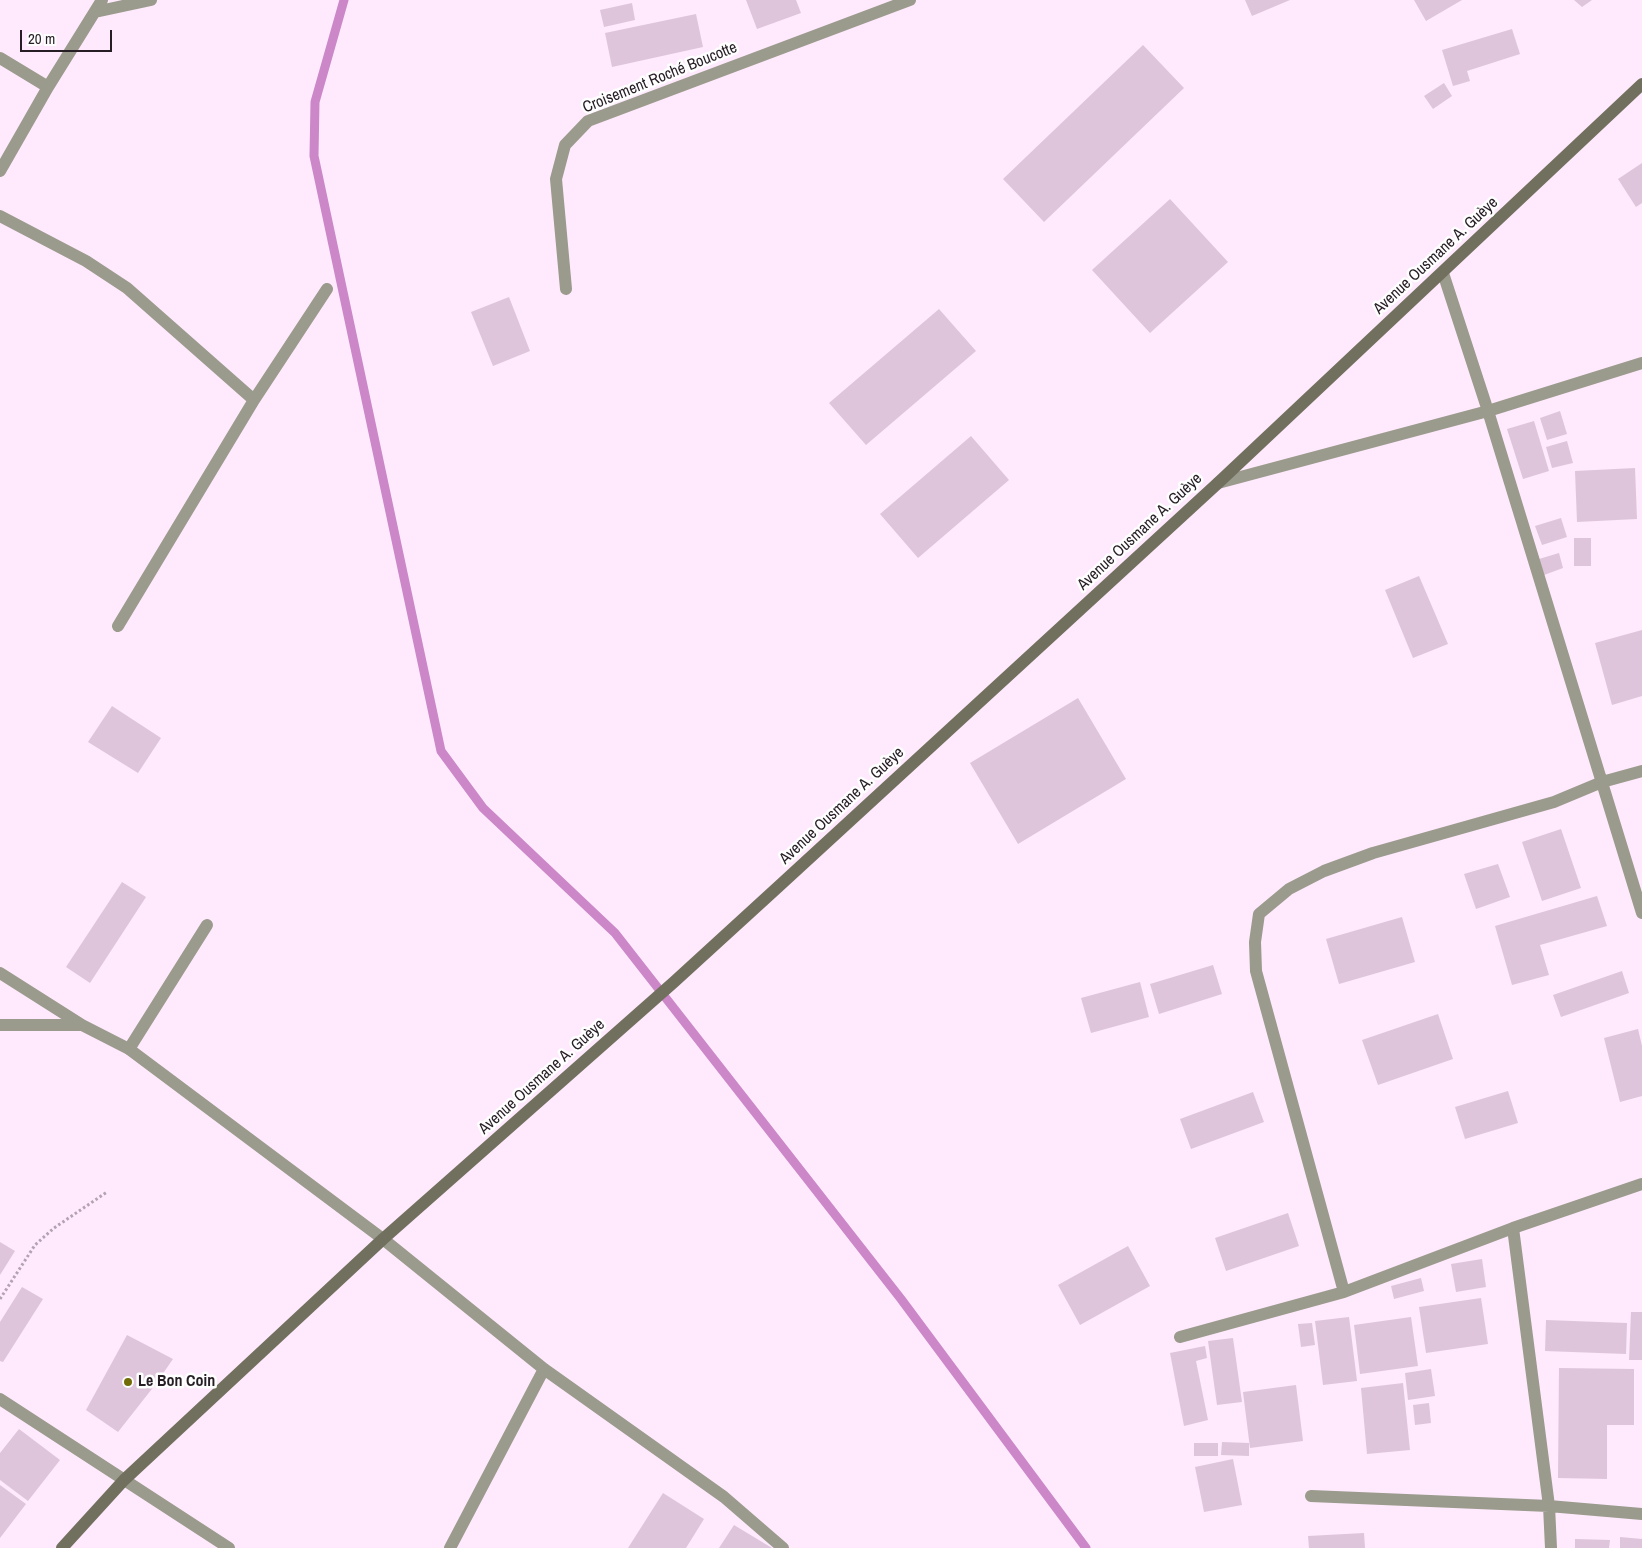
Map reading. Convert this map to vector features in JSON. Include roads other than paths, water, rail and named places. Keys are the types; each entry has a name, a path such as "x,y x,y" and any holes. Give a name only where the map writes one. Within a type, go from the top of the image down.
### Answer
{"street":[{"path":"0,171 48,87 102,0"},
{"path":"95,12 151,0"},
{"name":"Croisement Roché Boucotte","path":"566,289 556,179 565,145 588,121 910,0"},
{"path":"0,58 48,87"},
{"name":"Avenue Ousmane A. Guèye","path":"62,1548 124,1480 383,1239 674,982 1218,483 1642,84"},
{"path":"0,216 86,261 127,288 254,400"},
{"path":"1443,273 1488,411 1642,913"},
{"path":"118,626 254,400 327,289"},
{"path":"1218,483 1488,411 1642,363"},
{"path":"1344,1292 1256,971 1255,942 1259,914 1289,889 1324,870 1373,853 1554,802 1602,782 1642,771"},
{"path":"130,1049 207,926"},
{"path":"0,973 82,1025 130,1049 383,1239 544,1369 724,1497 783,1548"},
{"path":"0,1025 82,1025"},
{"path":"1180,1337 1344,1292 1513,1228 1642,1184"},
{"path":"1513,1228 1549,1506 1551,1548"},
{"path":"450,1548 544,1369"},
{"path":"0,1399 229,1548"},
{"path":"1310,1496 1549,1506 1642,1514"}],"waterway":[{"path":"344,0 315,102 314,156 441,751 483,808 615,933 901,1299 1086,1548"}],"place":[{"name":"Le Bon Coin","path":"128,1382"}]}
